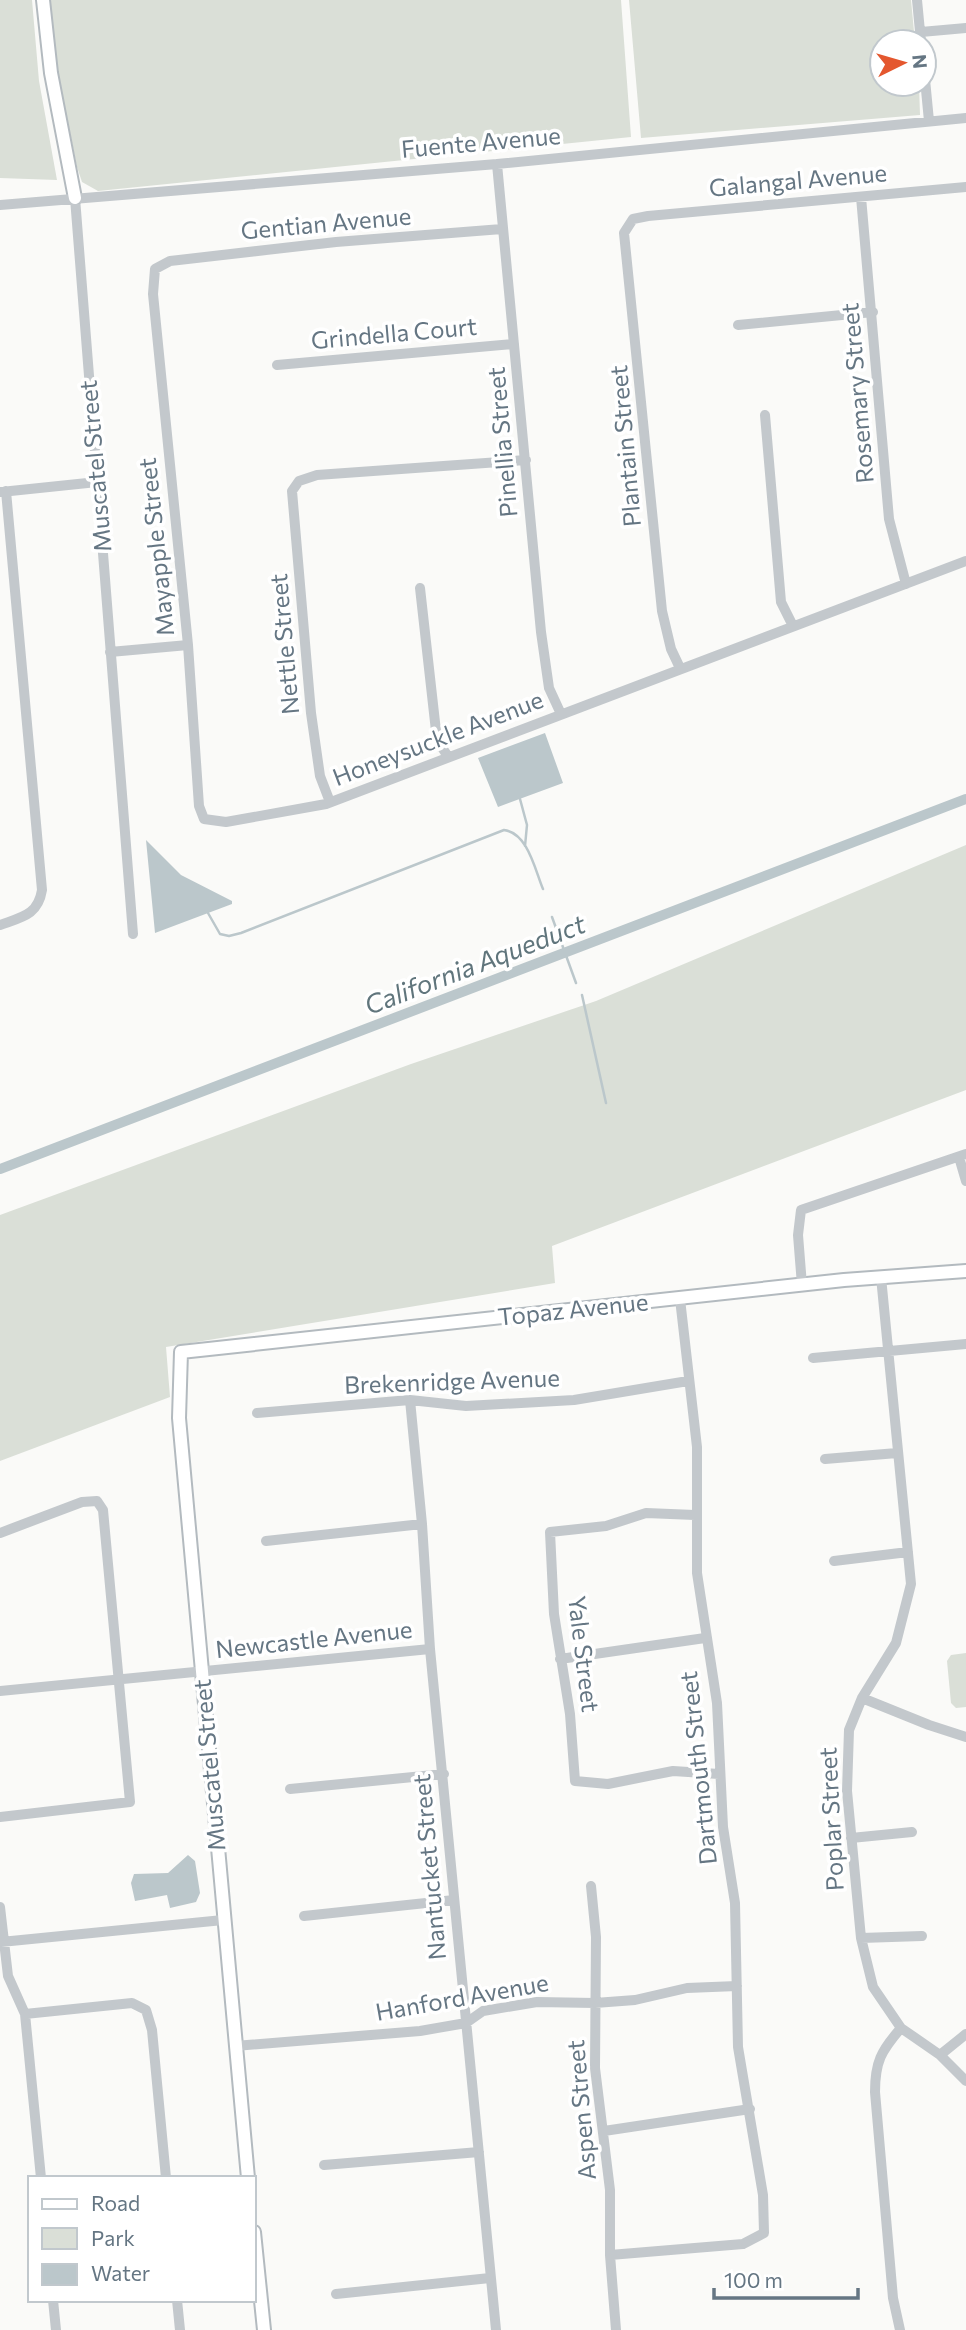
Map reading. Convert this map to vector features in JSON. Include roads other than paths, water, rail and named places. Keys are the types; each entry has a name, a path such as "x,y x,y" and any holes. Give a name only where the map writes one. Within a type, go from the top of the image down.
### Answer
{"street":[{"name":"Muscatel Street","path":"43,0 51,73 75,198 133,934"},
{"path":"918,0 920,28"},
{"path":"938,34 966,28"},
{"path":"927,98 929,121"},
{"name":"Fuente Avenue","path":"0,205 497,164 966,118"},
{"name":"Pinellia Street","path":"497,164 541,632 549,688 561,714"},
{"name":"Galangal Avenue","path":"633,219 966,187"},
{"name":"Rosemary Street","path":"862,197 890,519 906,584"},
{"name":"Plantain Street","path":"633,219 624,233 662,611 671,649 680,668"},
{"name":"Gentian Avenue","path":"155,269 170,261 336,242 502,229"},
{"name":"Mayapple Street","path":"155,269 153,294 188,645 199,806 204,820"},
{"path":"738,325 873,312"},
{"name":"Grindella Court","path":"277,365 514,344"},
{"path":"765,415 780,602 793,626"},
{"name":"Nettle Street","path":"330,803 320,776 312,713 292,491 299,481 317,475 526,460"},
{"path":"0,925 33,913 40,903 42,890 3,491 97,482"},
{"name":"Honeysuckle Avenue","path":"204,820 226,822 330,803 447,755 966,561"},
{"path":"420,588 437,740 447,755"},
{"path":"110,652 188,645"},
{"path":"802,1285 798,1235 801,1210 962,1155 966,1181"},
{"name":"Topaz Avenue","path":"181,1352 802,1285 966,1270"},
{"name":"Poplar Street","path":"881,1277 911,1584 897,1643 862,1698 849,1730 847,1791 861,1938 873,1987 901,2028 940,2055 966,2081"},
{"name":"Dartmouth Street","path":"610,2255 743,2244 764,2232 763,2195 738,2047 735,1903 719,1774 717,1703 697,1573 697,1447 680,1299"},
{"path":"813,1358 966,1344"},
{"name":"Muscatel Street","path":"181,1352 179,1418 248,2176"},
{"name":"Brekenridge Avenue","path":"257,1413 410,1400 466,1406 574,1400 688,1381"},
{"name":"Nantucket Street","path":"410,1400 430,1650 496,2330"},
{"path":"825,1459 897,1453"},
{"path":"0,1533 82,1502 97,1501 103,1510 108,1540 130,1802 0,1817"},
{"name":"Yale Street","path":"695,1515 646,1513 606,1526 551,1532 554,1614 570,1714 575,1782 608,1784 673,1771 719,1774"},
{"path":"266,1541 422,1524"},
{"path":"834,1560 908,1552"},
{"path":"560,1659 705,1637"},
{"name":"Newcastle Avenue","path":"0,1691 430,1650"},
{"path":"862,1698 966,1737"},
{"path":"290,1789 444,1774"},
{"path":"851,1839 912,1832"},
{"name":"Aspen Street","path":"590,1886 596,1937 595,2068 610,2190 610,2255 616,2330"},
{"path":"304,1916 454,1900"},
{"path":"0,1907 8,1976 25,2014 41,2176"},
{"path":"2,1942 223,1920"},
{"path":"861,1938 922,1936"},
{"name":"Hanford Avenue","path":"235,2046 420,2031 466,2023 483,2011 537,2002 595,2003 635,2000 687,1988 737,1986"},
{"path":"25,2014 132,2003 146,2010 152,2029 166,2176"},
{"path":"900,2330 893,2298 875,2067 886,2045 901,2028"},
{"path":"940,2055 966,2034"},
{"path":"604,2132 750,2109"},
{"path":"324,2165 479,2152"},
{"path":"256,2251 264,2330"},
{"path":"336,2294 490,2278"},
{"path":"53,2302 56,2330"},
{"path":"177,2302 180,2330"}],"water":[{"path":"545,733 563,783 498,807 478,758"},
{"path":"146,840 181,875 232,901 232,904 155,933"},
{"path":"188,1855 195,1861 200,1893 196,1902 170,1908 167,1895 135,1901 131,1883 134,1874 168,1873"}],"waterway":[{"path":"520,799 527,825 525,846"},
{"name":"California Aqueduct","path":"0,1169 966,799"},
{"path":"208,913 220,934 229,936 241,933 504,830 512,833 525,845 543,889"},
{"name":"California Aqueduct","path":"552,917 576,983"},
{"path":"582,995 606,1103"}]}
